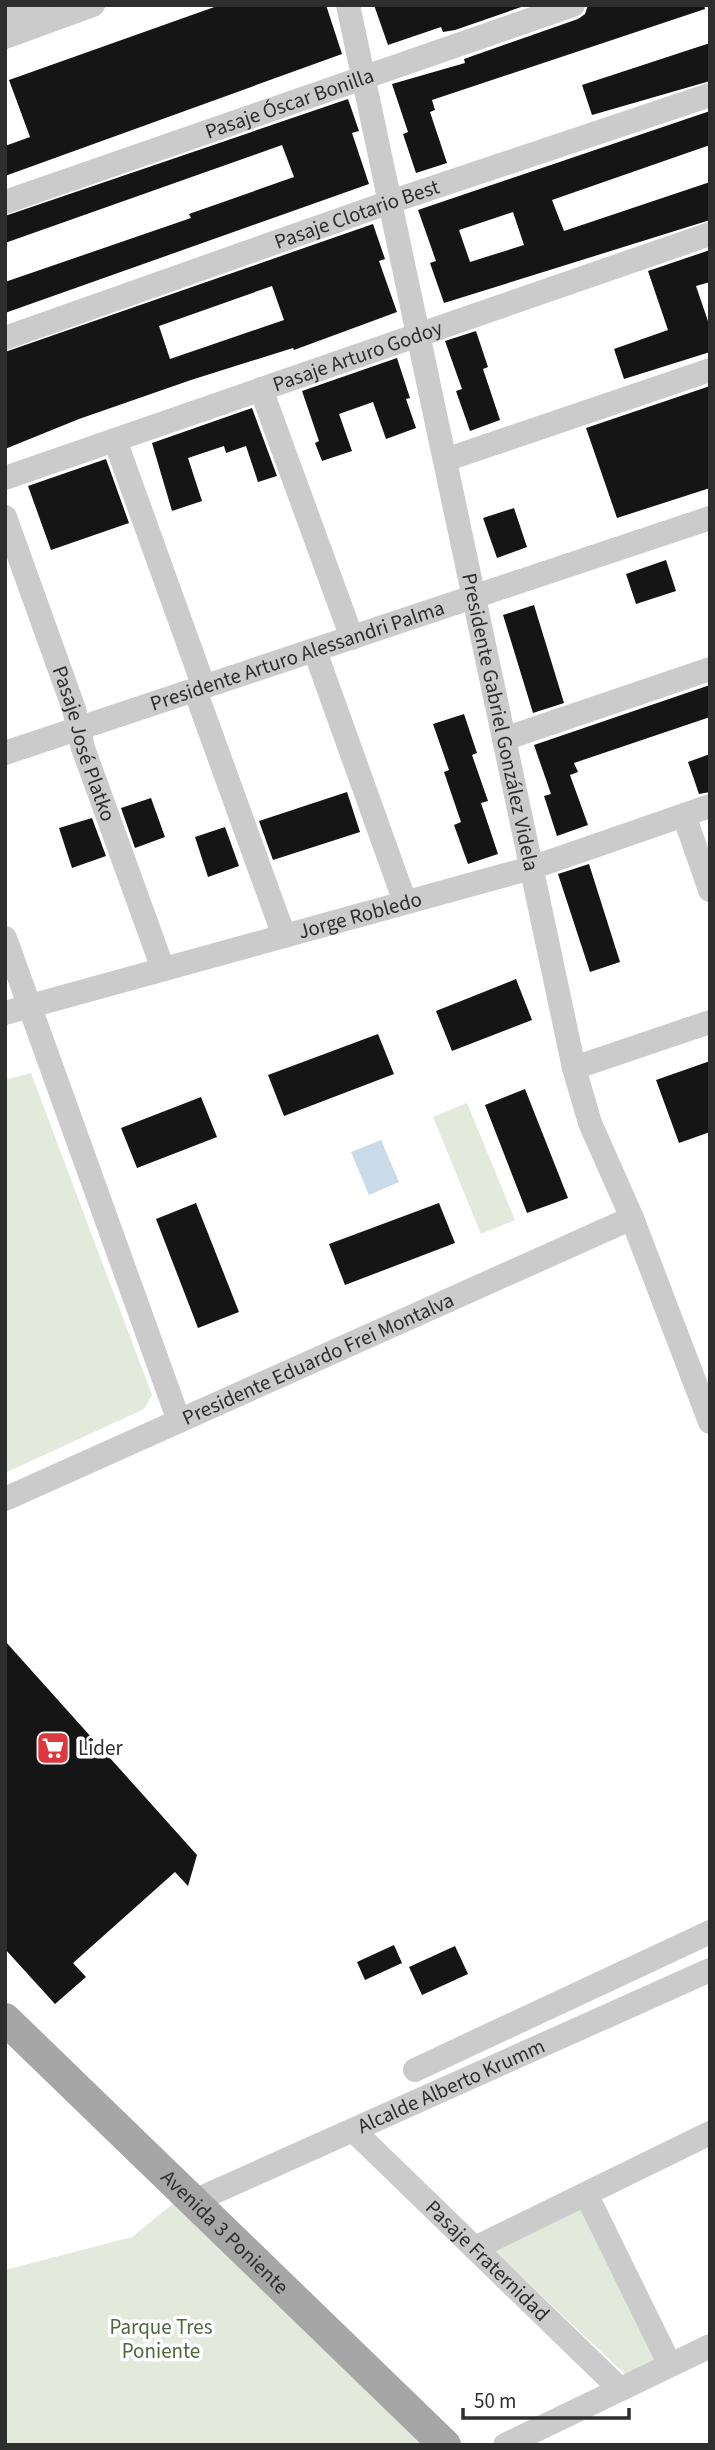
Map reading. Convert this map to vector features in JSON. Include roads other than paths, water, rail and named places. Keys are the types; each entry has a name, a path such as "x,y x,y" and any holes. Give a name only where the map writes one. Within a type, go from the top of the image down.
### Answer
{"main road":[{"name":"Avenida 3 Poniente","path":"5,2019 445,2445"}],"street":[{"path":"5,17 40,5"},
{"path":"5,37 93,5"},
{"name":"Presidente Gabriel González Videla","path":"348,5 574,1068 590,1123 632,1218 710,1422"},
{"name":"Pasaje Óscar Bonilla","path":"5,202 573,5"},
{"name":"Pasaje Clotario Best","path":"5,338 390,202 710,95"},
{"name":"Pasaje Arturo Godoy","path":"5,478 710,234"},
{"path":"445,460 710,370"},
{"path":"261,389 352,638"},
{"path":"115,440 284,936"},
{"name":"Pasaje José Platko","path":"5,517 74,709 83,748 163,969"},
{"name":"Presidente Arturo Alessandri Palma","path":"5,752 710,518"},
{"path":"315,651 405,902"},
{"path":"504,739 710,669"},
{"name":"Jorge Robledo","path":"5,1013 531,868 710,806"},
{"path":"684,815 710,890"},
{"path":"5,938 179,1421"},
{"path":"574,1068 710,1022"},
{"name":"Presidente Eduardo Frei Montalva","path":"5,1499 632,1218"},
{"path":"415,2070 710,1932"},
{"name":"Alcalde Alberto Krumm","path":"192,2202 710,1970"},
{"name":"Pasaje Fraternidad","path":"354,2131 620,2389"},
{"path":"475,2248 586,2194 707,2140"},
{"path":"586,2194 670,2365"},
{"path":"505,2445 710,2346"}],"water":[{"path":"381,1140 399,1182 369,1195 351,1152"}],"place":[{"name":"Lider","path":"53,1748"}],"park label":[{"name":"Parque Tres Poniente","path":"161,2339"}]}
